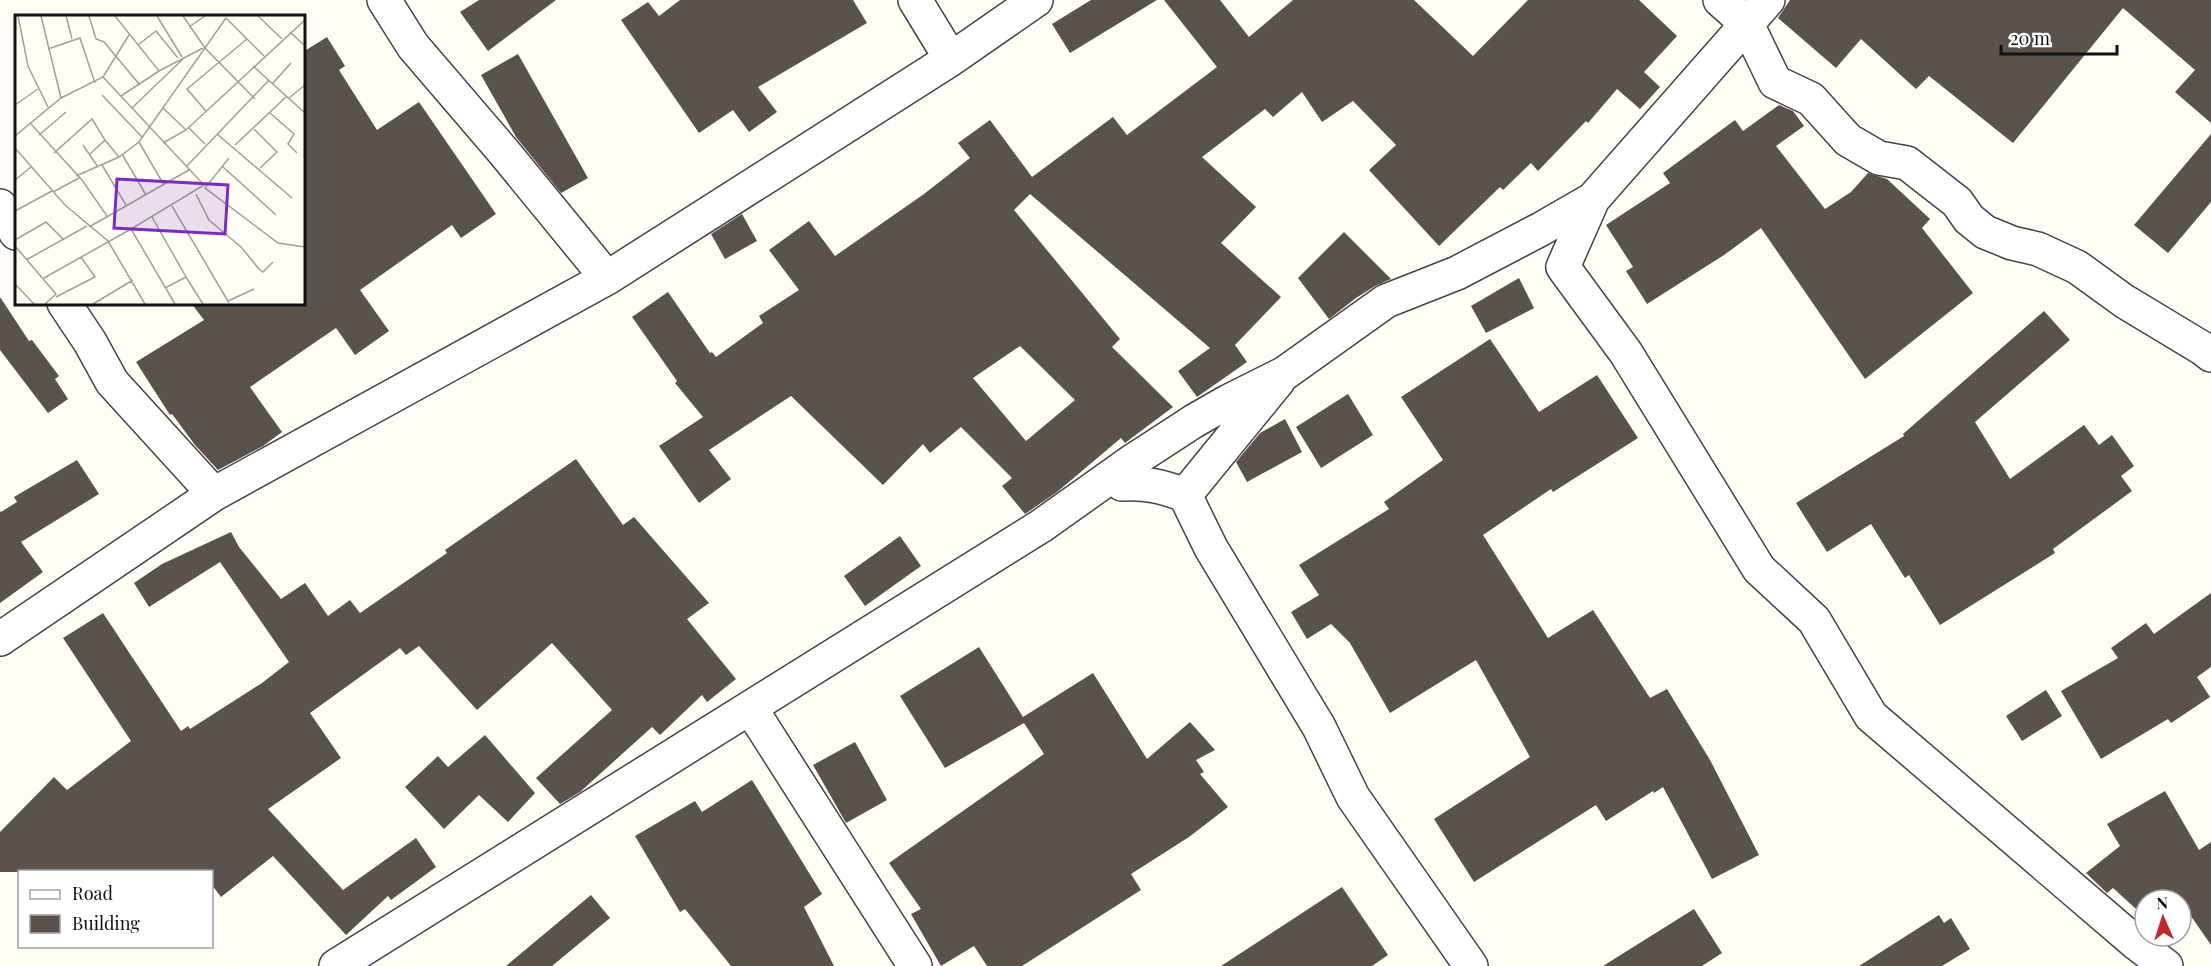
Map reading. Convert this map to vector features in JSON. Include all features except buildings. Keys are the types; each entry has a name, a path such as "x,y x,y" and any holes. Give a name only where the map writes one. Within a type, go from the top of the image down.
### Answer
{"street":[{"path":"384,0 413,46 607,278"},
{"path":"915,0 951,59"},
{"path":"0,639 214,494 607,278 951,59 1036,0"},
{"path":"1720,0 1758,12"},
{"path":"1758,12 1593,199 1563,267 1626,353 1759,568 1814,620 1871,716 2136,943 2166,966"},
{"path":"1758,12 1775,82 1811,99 1848,140 1879,158 1907,163 1957,202 1968,219 1984,232 2012,243 2038,249 2078,267 2124,301 2211,355"},
{"path":"335,966 751,709 1041,526 1134,460 1229,401 1285,373 1386,301 1457,273 1593,199"},
{"path":"0,206 15,231"},
{"path":"65,304 90,342 112,382 214,494"},
{"path":"1185,495 1285,373"},
{"path":"1134,460 1122,484 1147,483 1185,495 1211,548 1319,727 1353,797 1471,966"},
{"path":"751,709 915,966"}]}
